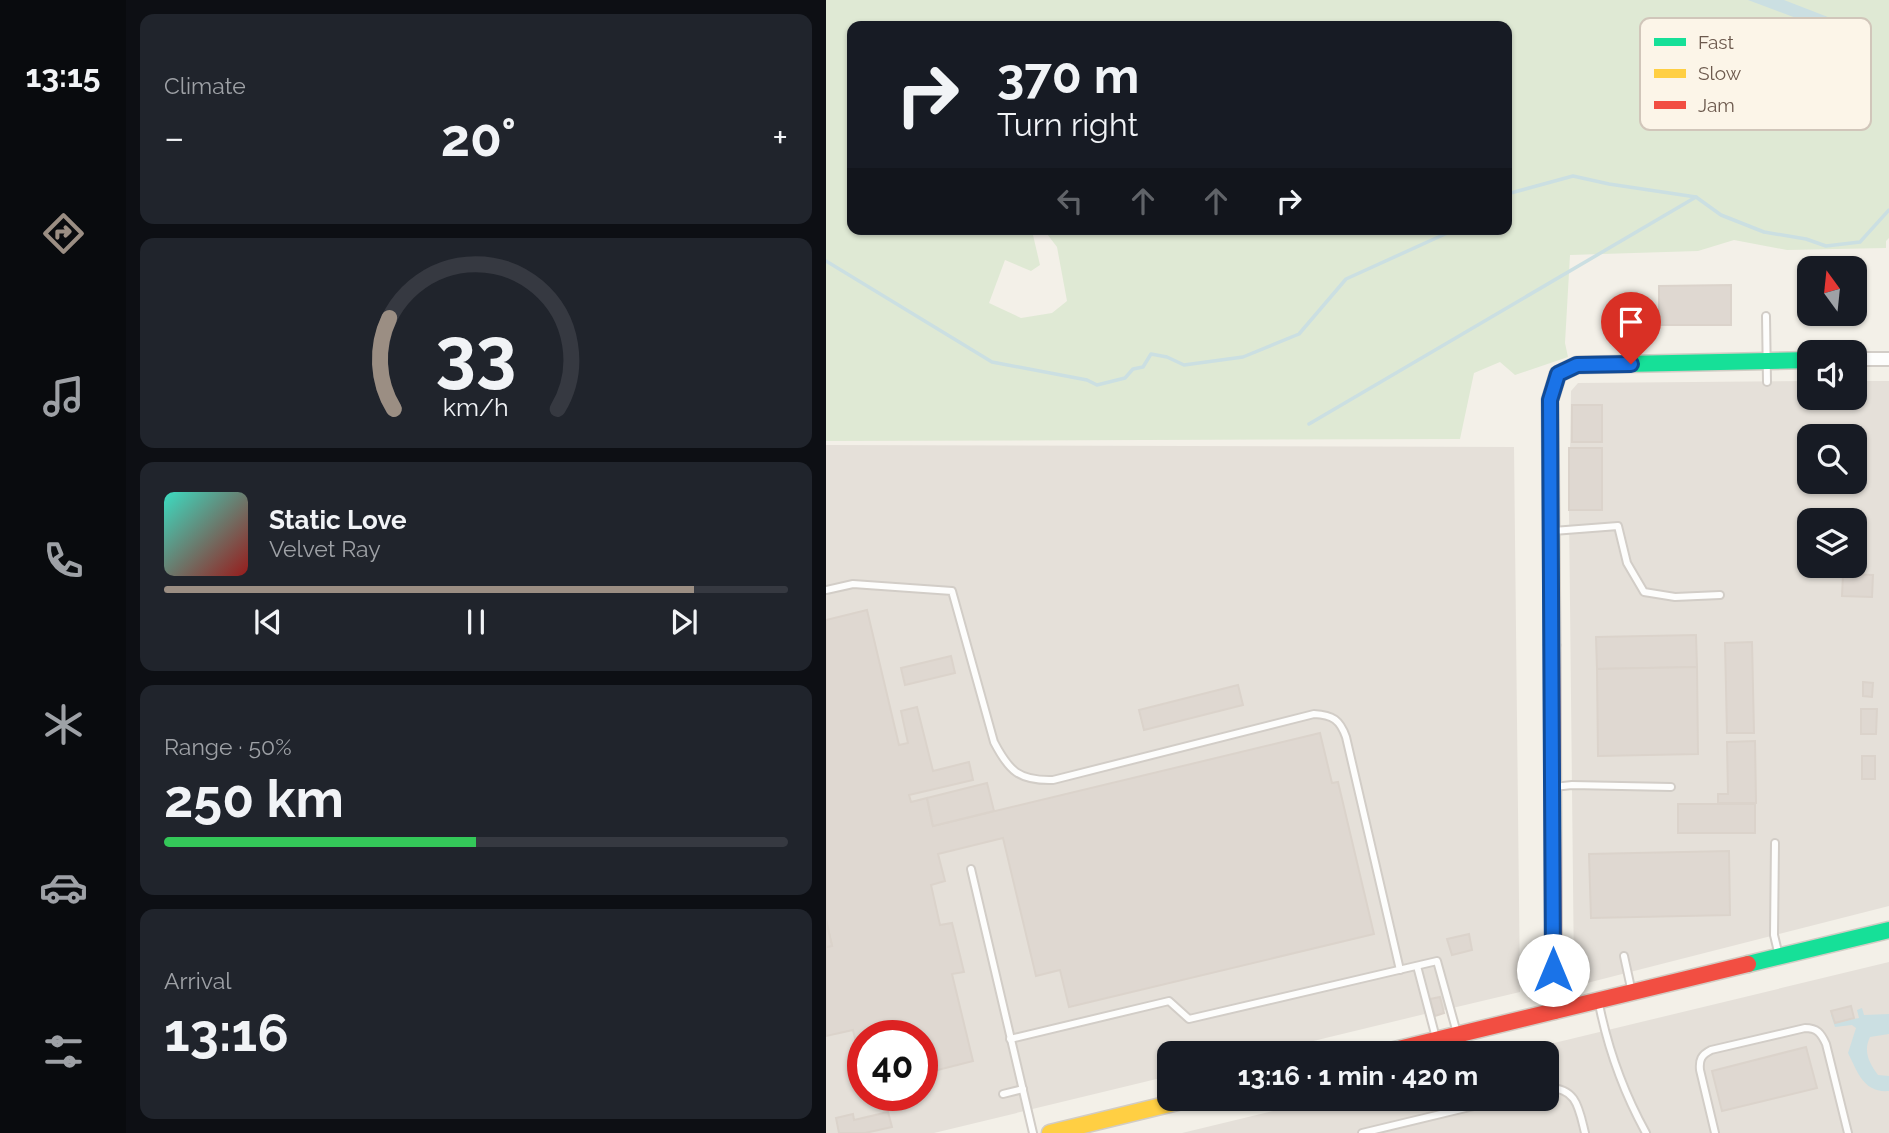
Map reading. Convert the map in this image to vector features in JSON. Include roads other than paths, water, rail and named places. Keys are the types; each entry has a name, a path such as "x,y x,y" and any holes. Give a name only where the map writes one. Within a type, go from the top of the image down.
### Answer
{"street":[{"path":"1867,359 1889,359"},
{"path":"1554,1011 1550,400 1558,374 1577,365 1797,360"},
{"path":"1429,1041 1889,930"},
{"path":"1050,1133 1073,1130 1157,1108"}],"lane":[{"path":"1766,316 1767,382"},
{"path":"1551,531 1618,526 1627,563 1644,592 1675,597 1720,595"},
{"path":"826,590 853,584 952,591 994,742 1003,760 1017,775 1033,781 1053,780 1314,714 1329,715 1341,723 1346,737 1400,970"},
{"path":"1553,787 1671,786"},
{"path":"1775,843 1774,934 1779,956"},
{"path":"971,869 1033,1133"},
{"path":"1624,956 1632,992"},
{"path":"1010,1039 1168,1001 1189,1019 1437,961 1457,1034"},
{"path":"1417,966 1437,1039"},
{"path":"1598,1000 1604,1031 1627,1096 1646,1133"},
{"path":"1715,1133 1700,1070 1699,1061 1703,1054 1805,1028 1814,1028 1822,1034 1826,1044 1848,1132 1839,1133"},
{"path":"1559,1088 1568,1092 1578,1107 1584,1132 1575,1133"},
{"path":"1003,1094 1023,1089"},
{"path":"1362,1133 1453,1111"}],"waterway":[{"path":"1512,193 1573,176 1696,197 1721,215 1764,232 1806,239 1826,246 1860,242 1889,210"},
{"path":"1309,424 1696,197"},
{"path":"826,261 992,362 1087,380 1097,385 1125,378 1133,369 1143,367 1151,354 1167,357 1184,365 1243,357 1299,334 1346,279 1443,235"}]}
